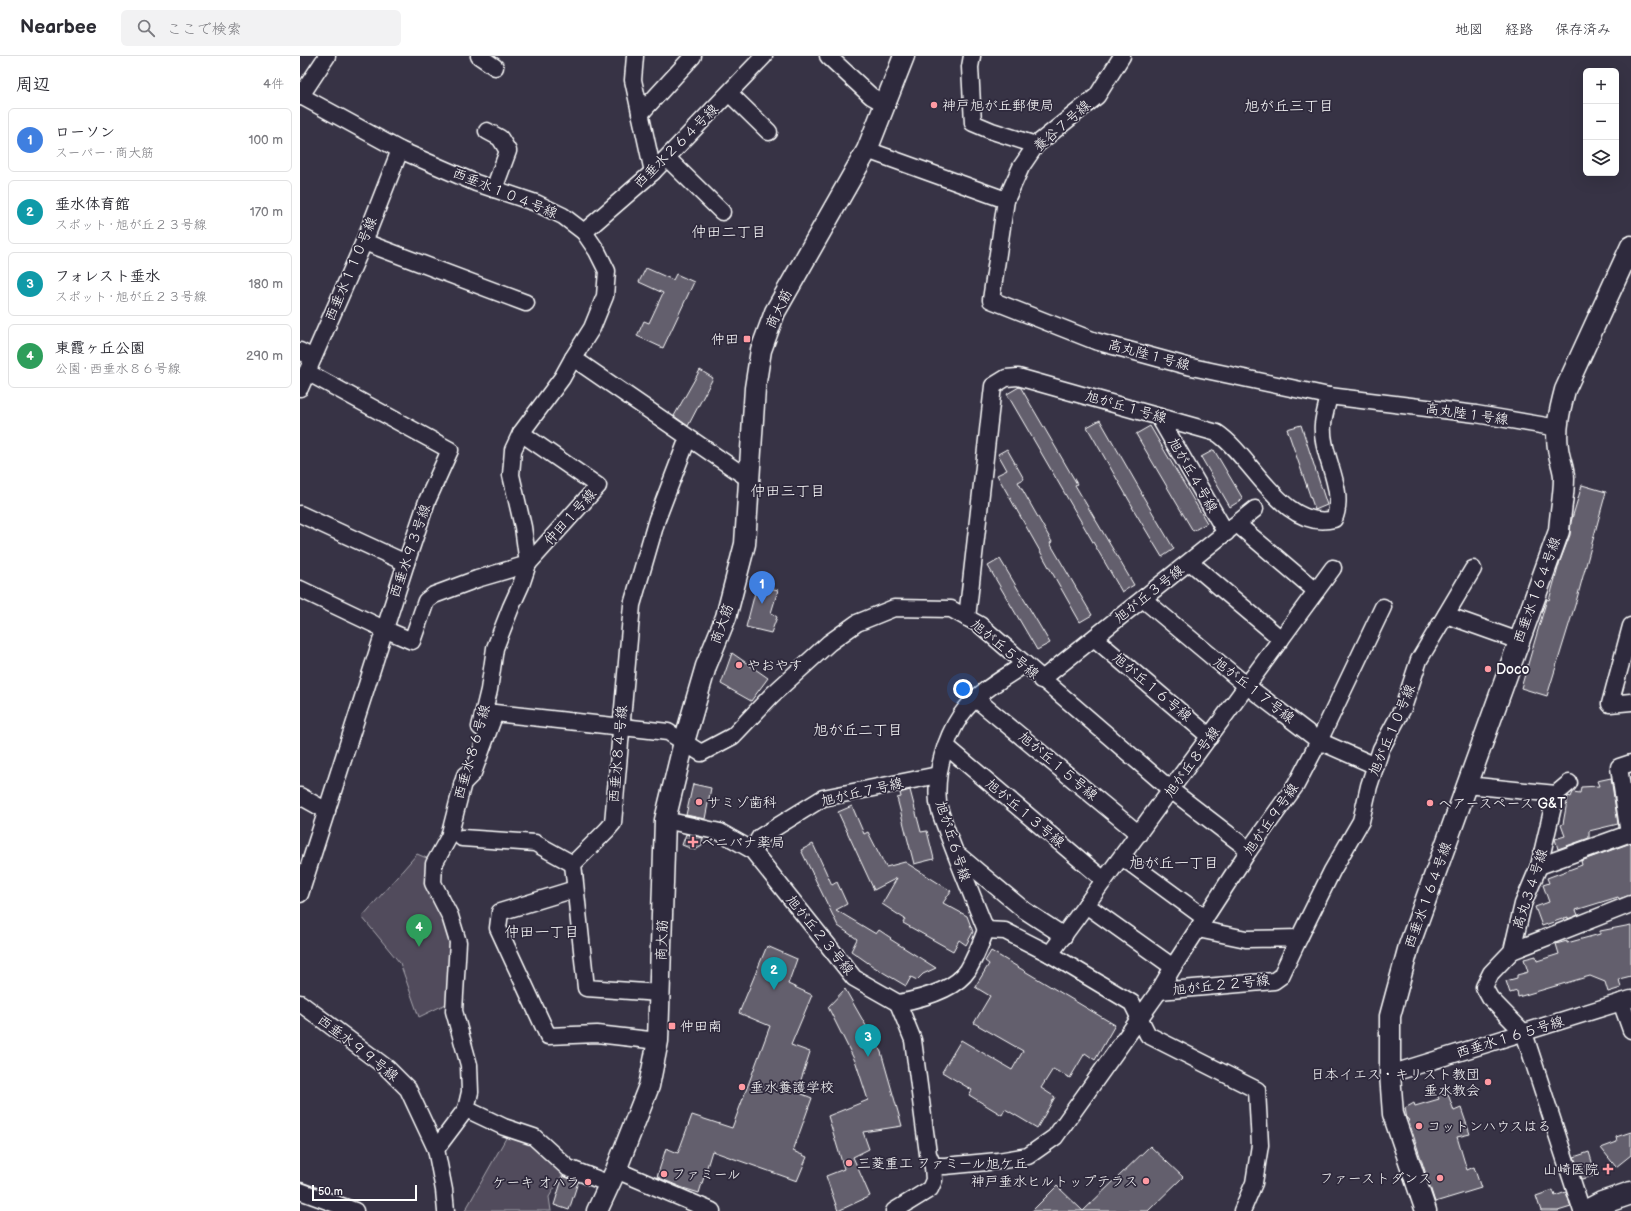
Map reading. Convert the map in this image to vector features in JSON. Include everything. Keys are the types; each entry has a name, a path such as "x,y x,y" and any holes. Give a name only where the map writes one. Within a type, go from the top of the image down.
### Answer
{"main road":[{"path":"1587,1211 1602,1203 1631,1193"}],"street":[{"path":"300,97 327,56"},
{"path":"479,56 495,67"},
{"path":"634,56 633,80 653,172"},
{"path":"640,114 693,56"},
{"name":"西垂水２６４号線","path":"584,232 653,172 764,56"},
{"path":"828,56 871,96 885,104"},
{"name":"商大筋","path":"597,1211 613,1177 649,1086 658,1041 665,820 684,742 706,666 726,617 745,544 755,388 761,350 776,312 867,150 904,56"},
{"path":"972,56 970,67 973,123 992,131 1036,145"},
{"name":"養谷７号線","path":"1006,200 1021,167 1036,145 1097,96 1122,56"},
{"path":"729,93 769,132"},
{"name":"西垂水１０４号線","path":"300,97 400,150 476,183 536,203 563,216 584,232 597,250 607,271 605,296 592,328 573,358"},
{"path":"487,131 500,138 508,151 494,189"},
{"name":"西垂水１１０号線","path":"300,388 307,360 364,242 400,150"},
{"path":"867,150 1006,200"},
{"path":"667,158 722,212"},
{"name":"高丸陸１号線","path":"1006,200 991,300 1095,341 1187,366 1329,396 1476,414 1558,428"},
{"path":"364,242 526,303"},
{"name":"西垂水１６４号線","path":"1426,1211 1393,1114 1390,1074 1390,1016 1409,946 1559,531 1564,481 1558,448 1558,428 1560,409 1565,390 1631,246"},
{"path":"573,358 749,479"},
{"name":"西垂水８６号線","path":"436,1149 466,1109 470,1092 469,1064 454,1011 458,942 450,916 433,884 434,864 449,837 462,784 477,738 489,690 495,648 528,564 523,527 511,475 513,450 521,433 562,378 573,358"},
{"name":"西垂水９３号線","path":"300,894 406,563 427,501 450,450 307,360"},
{"name":"旭が丘１号線","path":"967,618 993,386 1006,378 1018,377 1217,433 1228,440 1273,493 1285,504 1304,516 1315,520 1326,521 1334,519 1337,513 1336,489 1326,452 1323,424 1329,396"},
{"name":"旭が丘４号線","path":"1159,417 1232,528 1316,591"},
{"name":"仲田１号線","path":"521,433 598,486 528,564"},
{"name":"西垂水８４号線","path":"573,864 613,823 632,605 657,519 688,438"},
{"name":"旭が丘３号線","path":"1041,680 1255,509"},
{"path":"300,514 406,563"},
{"path":"1190,562 1281,639"},
{"path":"300,589 412,641 426,601 434,595 477,579 528,564"},
{"name":"旭が丘８号線","path":"1050,954 1333,568"},
{"name":"旭が丘１０号線","path":"1299,938 1332,871 1361,821 1369,786 1381,749 1403,708 1420,660 1473,569"},
{"name":"旭が丘１７号線","path":"1143,599 1247,686 1319,741 1376,766"},
{"name":"旭が丘９号線","path":"933,1166 998,1161 1028,1156 1055,1138 1159,991 1249,850 1296,785 1319,741 1383,606"},
{"name":"旭が丘５号線","path":"684,742 701,753 733,736 772,695 829,644 857,623 894,608 951,610 980,625 1041,680 1171,790 1249,850"},
{"path":"1446,615 1519,641"},
{"path":"1631,626 1610,704 1631,702"},
{"name":"旭が丘１６号線","path":"1094,638 1210,737"},
{"name":"旭が丘６号線","path":"986,930 955,853 938,804 938,775 946,746 961,715 976,699 993,685 1025,664"},
{"name":"旭が丘１５号線","path":"976,699 1139,834"},
{"path":"462,784 473,773 495,713 668,732 684,742"},
{"name":"旭が丘１３号線","path":"946,746 1104,880"},
{"path":"1539,866 1630,834 1625,765"},
{"name":"旭が丘７号線","path":"752,850 760,837 823,798 938,775"},
{"path":"1467,785 1556,794 1569,783"},
{"name":"高丸３４号線","path":"1512,951 1523,904 1539,866 1556,794"},
{"path":"300,796 327,811"},
{"path":"665,820 720,832 752,850"},
{"path":"462,838 535,843 573,864 586,988 660,993"},
{"name":"旭が丘２３号線","path":"752,850 854,978 898,1003"},
{"path":"955,853 1024,910 1064,936"},
{"path":"1122,857 1201,923 1246,939 1299,938"},
{"path":"575,889 500,912 498,928 548,1036 597,1034 658,1041"},
{"path":"1582,1211 1524,1033 1490,998 1484,987 1491,973 1512,951 1631,904"},
{"path":"1086,905 1173,967"},
{"path":"894,1211 930,1189 934,1180 933,1166 928,1154 913,1040 898,1003 930,995 952,984 967,971 986,930 1005,931 1050,954 1132,1003 1139,1020 1148,1035 1256,1090 1260,1145 1254,1183 1242,1211"},
{"name":"旭が丘２２号線","path":"1159,991 1274,981 1281,976 1299,938"},
{"path":"1626,1000 1631,1030"},
{"name":"西垂水１６５号線","path":"1390,1074 1626,1000"},
{"name":"西垂水９９号線","path":"300,1003 387,1068 408,1089 436,1149 444,1190 446,1211"},
{"path":"466,1109 504,1127 534,1137 568,1168 613,1177 712,1211"},
{"path":"436,1211 444,1190"},
{"path":"300,1191 355,1211"}],"shaded area":[{"path":"417,854 429,859 425,874 431,898 452,931 448,1003 419,1017 400,963 362,917"},
{"path":"510,1131 541,1149 564,1172 549,1197 551,1211 465,1211"}],"building":[{"path":"646,268 673,280 676,274 694,282 663,348 637,336 644,321 649,323 663,293 639,282"},
{"path":"700,370 713,378 688,426 674,416"},
{"path":"1019,387 1021,388 1077,484 1075,485 1134,585 1122,592 1007,394"},
{"path":"1100,420 1174,549 1162,557 1087,427"},
{"path":"1301,425 1327,505 1315,510 1287,429"},
{"path":"1150,426 1207,523 1193,531 1136,434"},
{"path":"1007,449 1024,479 1018,482 1052,542 1050,543 1092,615 1080,622 997,475 1007,470 998,454"},
{"path":"1214,450 1243,499 1230,507 1201,457"},
{"path":"1582,485 1606,492 1576,602 1547,696 1521,688 1547,599 1549,600 1560,561 1570,535 1571,522"},
{"path":"1000,559 1050,643 1037,650 988,566"},
{"path":"757,585 778,590 771,613 777,617 771,633 746,627"},
{"name":"やおやす","path":"732,653 768,678 751,701 721,684"},
{"path":"1611,778 1618,824 1589,831 1589,838 1558,849 1555,839 1565,836 1561,825 1563,824 1568,796 1571,797 1573,792 1580,793 1581,787 1599,786 1597,781"},
{"name":"サミゾ歯科","path":"693,784 711,788 705,819 686,815"},
{"path":"910,790 921,832 927,831 934,859 914,864 897,798 901,797 900,793"},
{"path":"852,806 864,834 868,832 886,867 905,862 951,891 943,903 967,916 973,932 966,945 959,940 953,951 903,923 905,919 882,904 897,878 874,890 838,812"},
{"name":"ベニバナ薬局","path":"686,834 703,838 702,846 695,850 682,845"},
{"path":"1631,843 1631,895 1619,899 1618,897 1576,910 1578,915 1542,926 1535,907 1549,902 1543,885 1549,883 1547,878 1582,865 1581,861"},
{"path":"813,844 832,885 837,882 847,904 836,910 876,934 879,930 891,938 890,939 936,968 923,974 917,980 911,977 906,986 851,951 857,939 838,926 801,850"},
{"path":"1631,925 1631,976 1619,979 1621,988 1608,992 1605,982 1590,976 1518,997 1517,991 1510,993 1506,981 1517,978 1517,975 1528,972 1524,959 1536,956 1537,961 1559,954 1556,944 1567,941 1567,943 1600,934 1600,931"},
{"path":"767,946 797,959 788,984 812,995 791,1045 810,1052 797,1092 812,1098 793,1151 807,1157 797,1181 712,1151 699,1193 657,1177 666,1148 678,1153 692,1115 732,1128 770,1026 739,1013"},
{"path":"991,951 1115,1025 1095,1060 1085,1053 1070,1078 1053,1069 1041,1088 1055,1097 1037,1128 1005,1109 1002,1115 969,1095 972,1090 942,1072 961,1040 1012,1070 1023,1051 974,1023 990,996 975,987 989,964 985,961"},
{"path":"845,989 881,1052 902,1126 863,1132 869,1149 853,1157 870,1196 838,1211 826,1176 844,1169 828,1116 868,1100 856,1063 828,1007"},
{"path":"1447,1091 1454,1111 1461,1108 1470,1134 1457,1137 1467,1170 1474,1167 1481,1188 1435,1202 1407,1119 1405,1108 1414,1103 1415,1106 1439,1099 1437,1095"},
{"path":"1631,1132 1631,1155 1616,1167 1601,1148 1617,1142 1616,1137"},
{"name":"神戸垂水ヒルトップテラス","path":"1150,1146 1183,1177 1148,1211 1083,1211"},
{"path":"1589,1152 1596,1175 1582,1179 1574,1157"},
{"path":"563,1176 578,1182 569,1210 554,1205"},
{"path":"1057,1186 1083,1211 1032,1211"},
{"path":"1553,1190 1555,1196 1566,1192 1571,1207 1558,1211 1541,1211 1536,1196"}],"place":[{"name":"神戸旭が丘郵便局","path":"934,105"},
{"name":"仲田","path":"747,339"},
{"name":"ローソン","path":"762,604"},
{"name":"やおやす","path":"739,665"},
{"name":"Doco","path":"1488,669"},
{"name":"サミゾ歯科","path":"699,802"},
{"name":"ヘアースペース G&T","path":"1430,803"},
{"name":"ベニバナ薬局","path":"693,842"},
{"name":"東霞ヶ丘公園","path":"419,947"},
{"name":"垂水体育館","path":"774,990"},
{"name":"仲田南","path":"672,1026"},
{"name":"フォレスト垂水","path":"868,1057"},
{"name":"日本イエス・キリスト教団 垂水教会","path":"1488,1082"},
{"name":"垂水養護学校","path":"742,1087"},
{"name":"コットンハウスはる","path":"1419,1126"},
{"name":"三菱重工 ファミール旭ケ丘","path":"849,1163"},
{"name":"山崎医院","path":"1608,1169"},
{"name":"ファミール","path":"664,1174"},
{"name":"ファーストダンス","path":"1440,1178"},
{"name":"神戸垂水ヒルトップテラス","path":"1146,1181"},
{"name":"ケーキ オハラ","path":"588,1182"}],"district":[{"name":"旭が丘三丁目","path":"1289,106"},
{"name":"仲田二丁目","path":"729,232"},
{"name":"仲田三丁目","path":"788,491"},
{"name":"旭が丘二丁目","path":"858,730"},
{"name":"旭が丘一丁目","path":"1174,863"},
{"name":"仲田一丁目","path":"542,932"}]}
